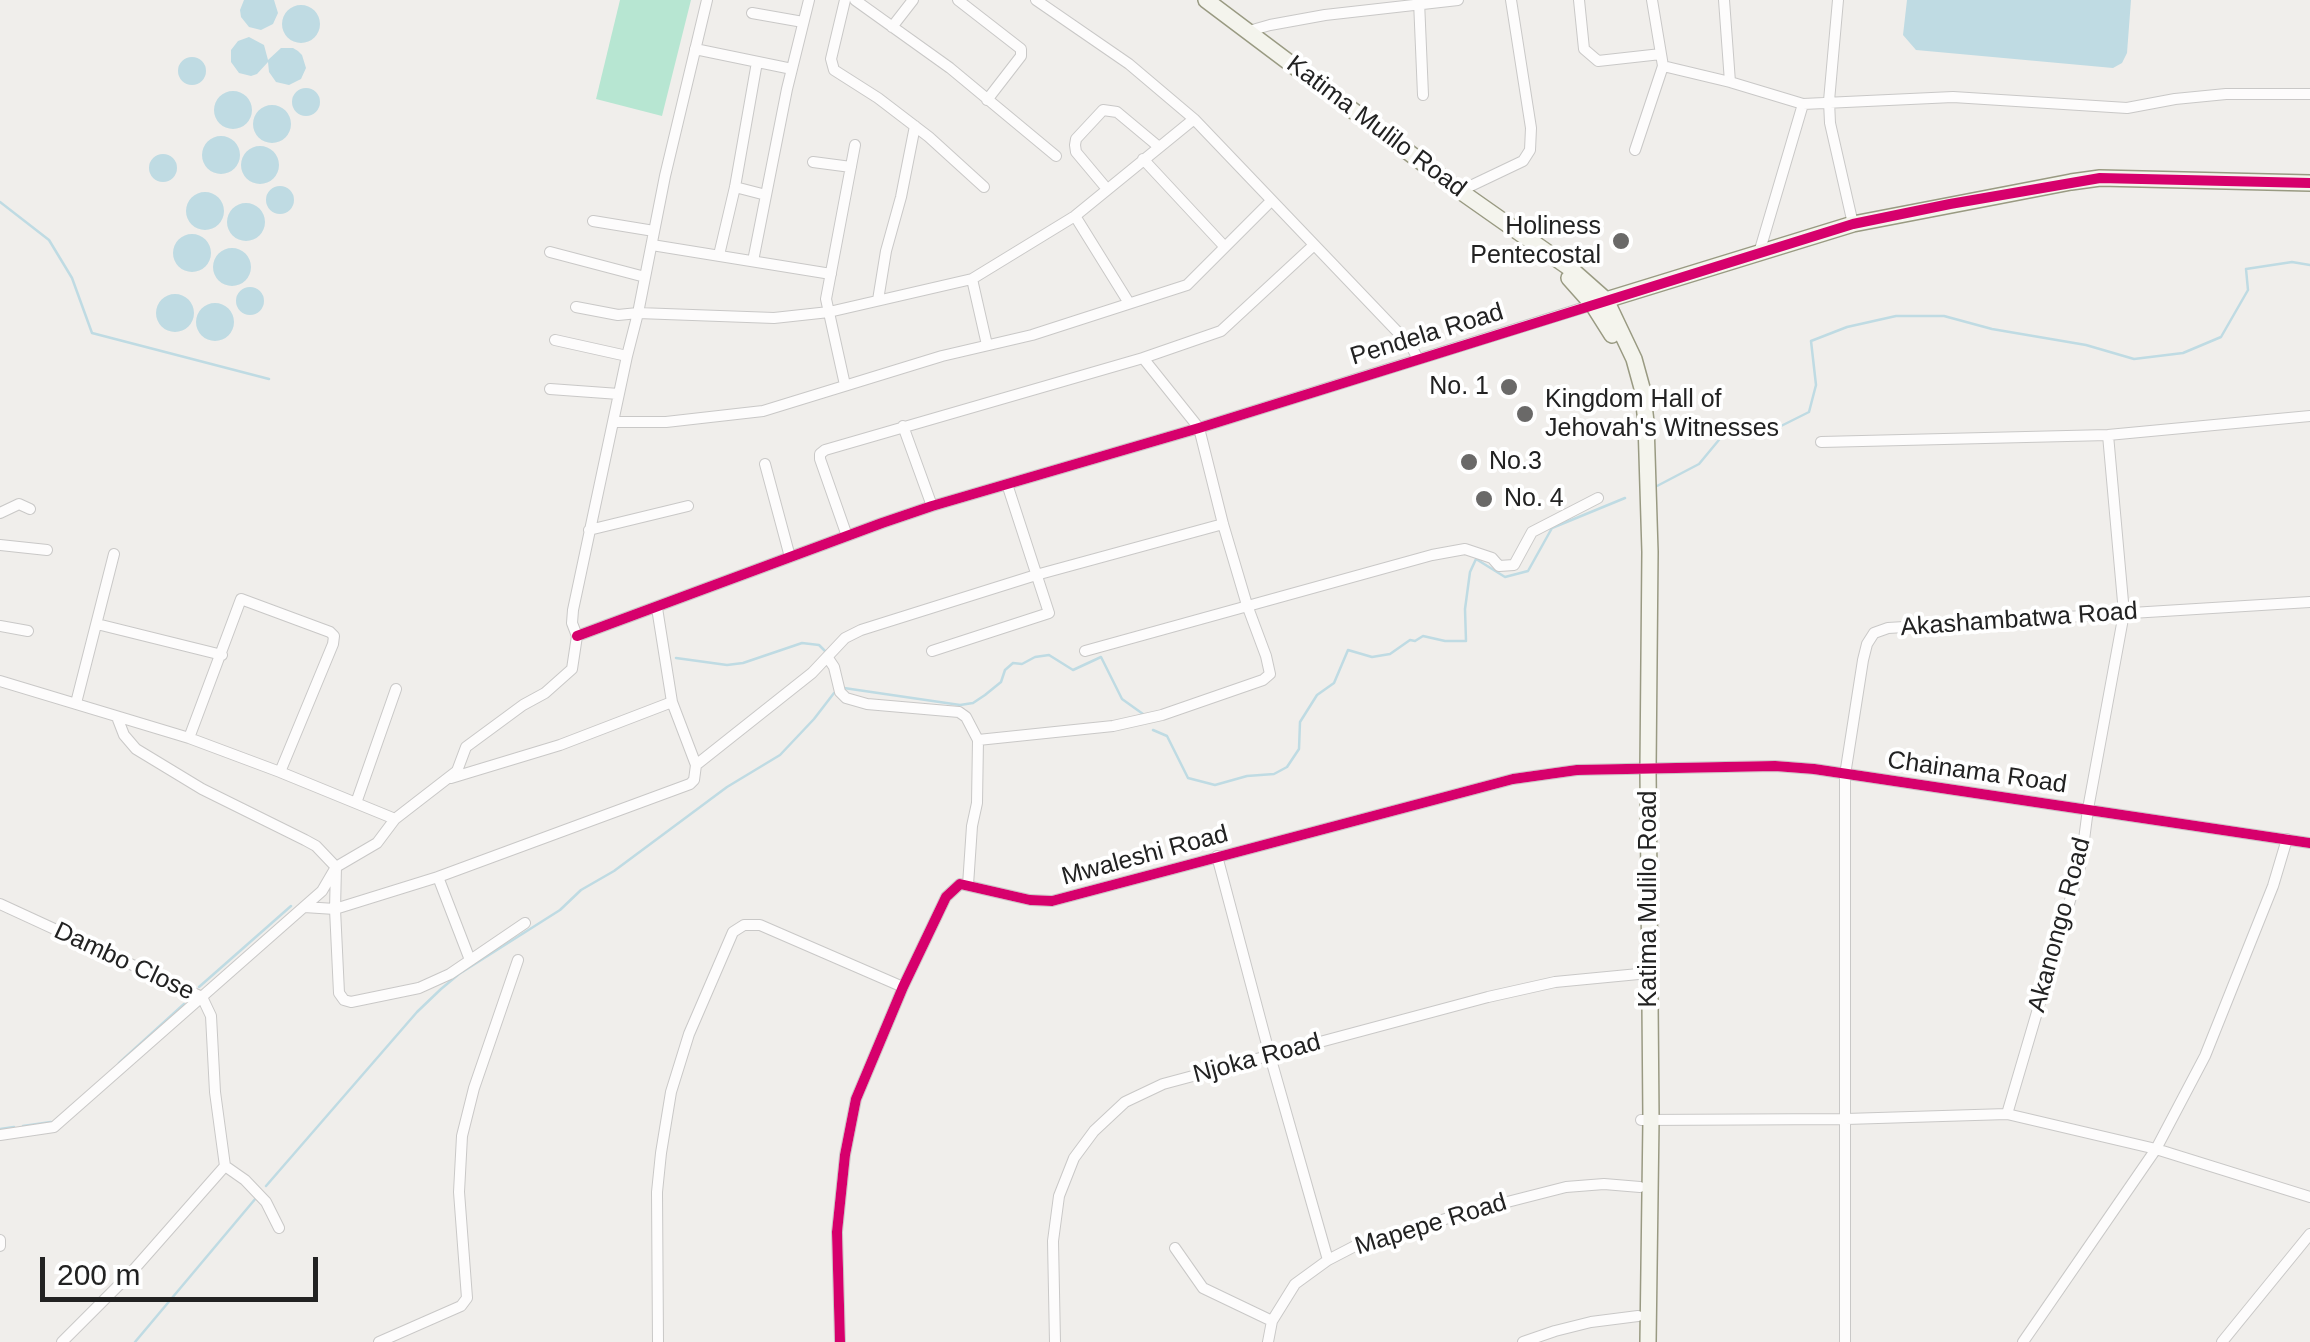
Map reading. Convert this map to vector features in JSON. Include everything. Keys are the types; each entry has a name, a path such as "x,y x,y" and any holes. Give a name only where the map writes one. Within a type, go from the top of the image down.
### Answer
{"main road":[{"name":"Katima Mulilo Road","path":"1206,0 1460,191 1571,269 1599,302 1634,358 1646,422 1650,552 1643,769 1648,1342"},
{"name":"Pendela Road","path":"1599,302 1854,224 2036,188 2100,178 2310,183"},
{"name":"Katima Mulilo Road","path":"1638,1342 1640,1187 1646,1120"}],"street":[{"path":"0,1136 54,1127 322,890 336,866 377,843 396,819 458,771 466,747 545,693 572,669 577,636 573,610 707,0"},
{"path":"753,261 810,0"},
{"path":"846,0 831,59 834,70 915,126 984,186"},
{"path":"855,0 950,68 1056,156"},
{"path":"892,27 913,0"},
{"path":"958,0 1021,49 1021,56 987,100"},
{"path":"1036,0 1129,64 1194,118 1411,346 1418,359"},
{"path":"1324,0 1325,15"},
{"path":"1249,31 1325,15 1458,0"},
{"path":"1460,191 1523,161 1530,150 1531,128 1510,0"},
{"path":"1579,0 1584,50 1598,61 1662,60 1803,104 1991,98 2128,108 2226,94 2310,94"},
{"path":"1635,150 1662,60 1652,0"},
{"path":"1724,0 1730,82"},
{"path":"1838,0 1830,123 1854,224"},
{"path":"1420,2 1423,96"},
{"path":"752,13 803,22"},
{"path":"696,49 792,69"},
{"path":"720,256 757,62"},
{"path":"1760,253 1803,104"},
{"path":"1108,189 1076,152 1075,144 1102,110 1117,112 1158,147"},
{"path":"576,307 618,315 638,312 774,318 828,312 972,279 1075,216 1194,118"},
{"path":"878,300 915,126"},
{"path":"845,386 826,299 856,145"},
{"path":"1143,159 1224,246"},
{"path":"812,162 851,168"},
{"path":"735,187 766,195"},
{"path":"614,422 666,422 762,411 942,356 1032,335 1187,284 1271,201"},
{"path":"1075,216 1129,303"},
{"path":"593,220 654,232"},
{"path":"652,245 831,274"},
{"path":"847,536 820,454 825,450 1144,358 1220,331 1314,245"},
{"path":"550,252 645,277"},
{"path":"972,279 986,345"},
{"name":"Pendela Road","path":"577,636 932,506 1199,428 1599,302"},
{"path":"555,340 626,356"},
{"path":"978,740 1112,726 1162,715 1263,680 1270,674 1223,524 1199,428 1144,358"},
{"path":"550,389 620,394"},
{"path":"1822,442 2108,436 2310,416"},
{"path":"903,426 932,506"},
{"name":"Akanongo Road","path":"2007,1114 2081,863 2124,613 2108,436"},
{"path":"766,464 790,557"},
{"path":"932,651 1049,613 1008,484"},
{"path":"1085,651 1432,554 1465,549 1492,558 1499,566 1514,565 1532,532 1598,498"},
{"path":"0,513 19,504 30,509"},
{"path":"590,530 688,506"},
{"path":"696,764 812,673 845,638 861,630 1036,575 1223,524"},
{"path":"0,545 47,550"},
{"path":"76,703 114,554"},
{"path":"189,738 241,599 330,632 333,644 280,772"},
{"name":"Akashambatwa Road","path":"1845,775 1862,660 1874,633 1888,628 2310,602"},
{"path":"304,906 335,910 438,877 690,784 696,764 672,702 657,608"},
{"path":"96,624 222,655"},
{"path":"0,626 28,631"},
{"path":"828,658 840,692 846,698 867,704 960,712 978,740 968,885 960,884 946,897 856,1099 837,1232 840,1342"},
{"path":"0,681 189,738 396,819"},
{"path":"356,804 396,688"},
{"path":"446,780 560,745 672,702"},
{"path":"117,717 124,735 136,749 202,790 316,846 336,866 335,910 340,992 344,1000 351,1002 419,988 450,974 525,924"},
{"name":"Chainama Road","path":"1643,769 1814,769 2310,843"},
{"name":"Mwaleshi Road","path":"968,885 1030,900 1052,901 1514,779 1577,770 1643,769"},
{"path":"1845,775 1845,1342"},
{"path":"2023,1342 2156,1149 2205,1056 2274,886 2287,839"},
{"path":"1217,856 1328,1260"},
{"path":"438,877 470,960"},
{"name":"Dambo Close","path":"0,904 202,997 211,1016 225,1166"},
{"path":"658,1342 657,1192 671,1092 689,1034 733,932 744,925 760,925 904,987"},
{"path":"378,1342 460,1306 466,1298 459,1192 462,1136 474,1088 518,960"},
{"name":"Njoka Road","path":"1056,1342 1053,1240 1058,1196 1074,1158 1094,1131 1125,1102 1163,1084 1488,996 1555,982 1644,974"},
{"path":"1646,1120 2007,1114 2156,1149 2310,1197"},
{"path":"62,1342 225,1166 266,1202 279,1228"},
{"name":"Mapepe Road","path":"1268,1342 1272,1321 1295,1284 1355,1246 1566,1187 1640,1187"},
{"path":"2222,1342 2310,1234"},
{"path":"1174,1248 1203,1288 1272,1321"},
{"path":"1523,1342 1555,1330 1638,1316"}],"green space":[{"path":"620,0 691,0 662,116 596,99"}],"water":[{"path":"244,0 274,0 278,13 273,24 261,30 249,27 241,17"},
{"path":"1907,0 2131,0 2127,53 2122,63 2113,68 1916,50 1903,35"},
{"path":"301,5 314,11 320,24 314,37 301,43 288,37 282,24 288,11"},
{"path":"249,37 264,45 268,60 281,48 298,51 306,68 301,79 289,85 276,82 268,62 257,74 239,73 231,62 231,50 238,41"},
{"path":"192,57 202,61 206,71 202,81 192,85 182,81 178,71 182,61"},
{"path":"306,88 316,92 320,102 316,112 306,116 296,112 292,102 296,92"},
{"path":"233,91 246,97 252,110 246,123 233,129 220,123 214,110 220,97"},
{"path":"272,105 285,111 291,124 285,137 272,143 259,137 253,124 259,111"},
{"path":"221,136 234,142 240,155 234,168 221,174 208,168 202,155 208,142"},
{"path":"260,146 273,152 279,165 273,178 260,184 247,178 241,165 247,152"},
{"path":"163,154 173,158 177,168 173,178 163,182 153,178 149,168 153,158"},
{"path":"280,186 290,190 294,200 290,210 280,214 270,210 266,200 270,190"},
{"path":"205,192 218,198 224,211 218,224 205,230 192,224 186,211 192,198"},
{"path":"246,203 259,209 265,222 259,235 246,241 233,235 227,222 233,209"},
{"path":"192,234 205,240 211,253 205,266 192,272 179,266 173,253 179,240"},
{"path":"232,248 245,254 251,267 245,280 232,286 219,280 213,267 219,254"},
{"path":"250,287 260,291 264,301 260,311 250,315 240,311 236,301 240,291"},
{"path":"175,294 188,300 194,313 188,326 175,332 162,326 156,313 162,300"},
{"path":"215,303 228,309 234,322 228,335 215,341 202,335 196,322 202,309"}],"waterway":[{"path":"0,202 49,240 72,278 92,333 269,379"},
{"path":"1657,486 1699,464 1723,435 1779,427 1809,412 1816,385 1811,341 1847,327 1896,316 1944,316 1992,329 2086,345 2134,359 2183,353 2221,337 2248,290 2246,269 2292,262 2310,265"},
{"path":"1153,730 1167,736 1188,778 1215,785 1274,774 1287,767 1299,749 1300,722 1317,695 1334,683 1348,650 1372,657 1390,654 1423,636 1466,641 1465,609 1470,572 1476,559 1505,577 1528,571 1552,528 1625,498"},
{"path":"676,658 727,665 802,643 819,645 827,653"},
{"path":"844,688 960,705 985,695 1001,682 1005,670 1013,663 1049,655 1073,670 1101,657 1122,699 1143,714"},
{"path":"266,1186 441,989 560,910 581,890 614,871 727,787 780,755 834,693"},
{"path":"199,987 291,906"},
{"path":"119,1063 184,1004"},
{"path":"23,1126 51,1122"},
{"path":"0,1129 14,1127"},
{"path":"135,1342 256,1198"}],"cycle path":[{"path":"577,636 932,506 1199,428 1853,224 2100,178 2310,183"},
{"path":"840,1342 837,1232 856,1099 946,897 960,884 1030,900 1052,901 1513,779 1577,770 1775,766 1814,769 2310,843"}],"place":[{"name":"Holiness Pentecostal","path":"1621,241"},
{"name":"No. 1","path":"1509,387"},
{"name":"Kingdom Hall of Jehovah's Witnesses","path":"1525,414"},
{"name":"No.3","path":"1469,462"},
{"name":"No. 4","path":"1484,499"}]}
